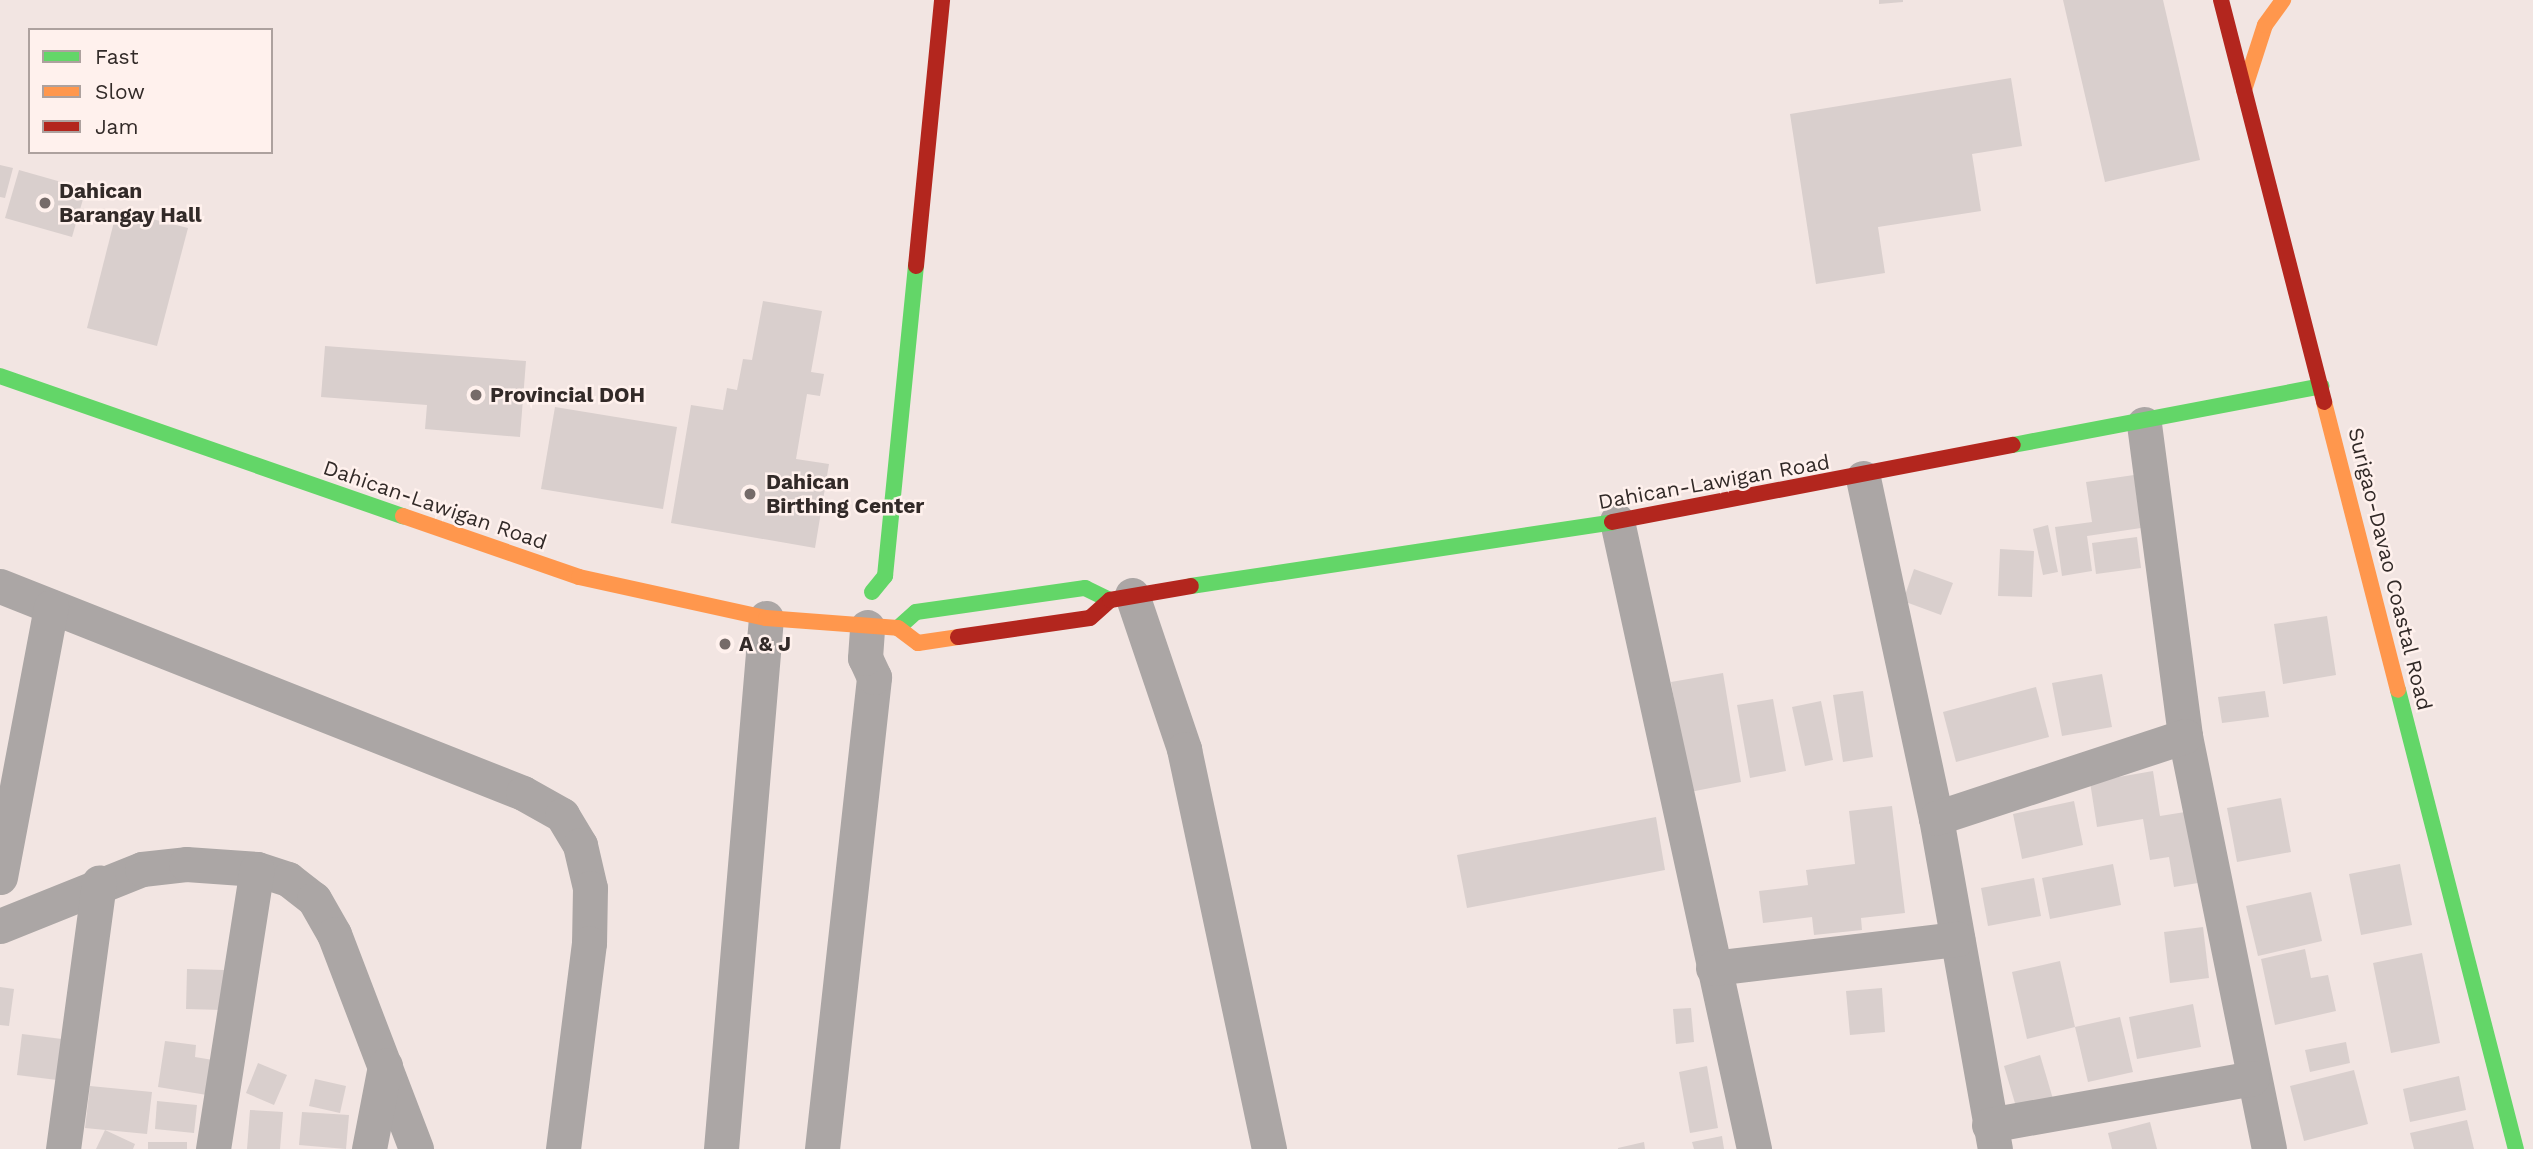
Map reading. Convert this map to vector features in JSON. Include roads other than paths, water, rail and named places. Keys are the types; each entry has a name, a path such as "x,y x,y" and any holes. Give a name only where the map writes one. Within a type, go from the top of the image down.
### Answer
{"main road":[{"path":"872,592 885,576 942,0"},
{"name":"Surigao-Davao Coastal Road","path":"2221,0 2516,1149"},
{"path":"2244,90 2265,25 2283,0"},
{"name":"Dahican-Lawigan Road","path":"0,376 579,577 766,618 918,643 1090,618 1121,598"},
{"name":"Dahican-Lawigan Road","path":"877,638 916,612 1085,589 1121,598 1617,521 1863,478 2144,424 2321,386"},
{"path":"858,572 872,592 877,638"}],"street":[{"path":"2144,424 2185,736 2252,1077 2270,1149"},
{"path":"1863,478 1936,818 1992,1137 2252,1077"},
{"path":"1617,521 1754,1149"},
{"path":"0,586 523,793 562,815 580,845 590,888 589,943 563,1149"},
{"path":"1121,598 1184,749 1269,1149"},
{"path":"0,877 51,607"},
{"path":"721,1149 766,618"},
{"path":"802,1149 852,675 877,638"},
{"path":"822,1149 877,638"},
{"path":"1936,818 2185,736"},
{"path":"0,926 99,882 186,864 257,869 314,898 385,1066 416,1149"},
{"path":"213,1149 257,869"},
{"path":"63,1149 99,882"},
{"path":"1713,968 1957,939"},
{"path":"369,1149 385,1066"}],"place":[{"name":"Dahican Barangay Hall","path":"45,203"},
{"name":"Provincial DOH","path":"476,395"},
{"name":"Dahican Birthing Center","path":"750,494"},
{"name":"A & J","path":"725,644"}]}
